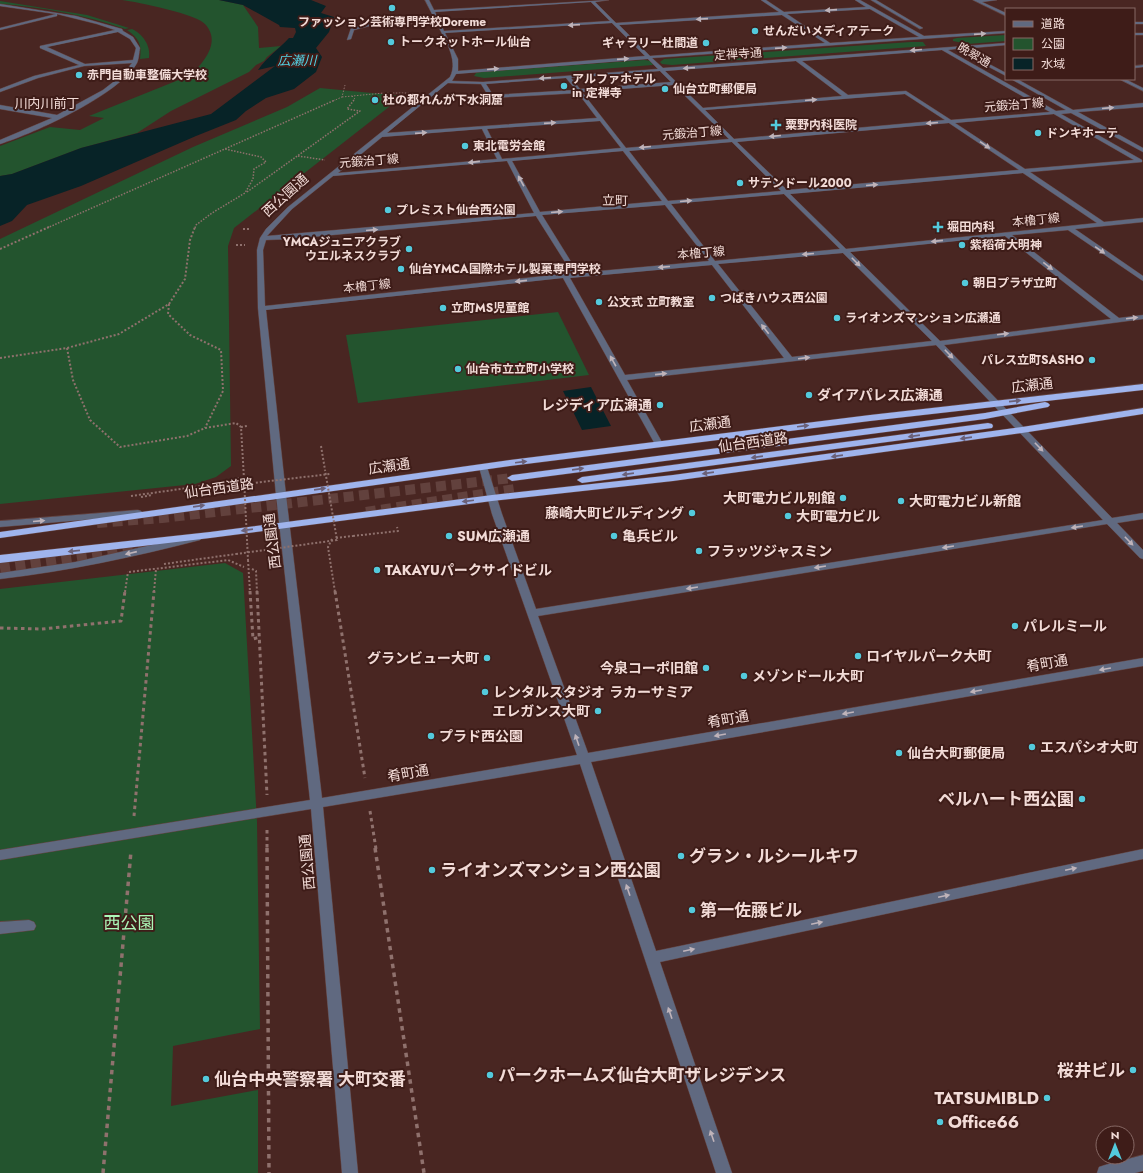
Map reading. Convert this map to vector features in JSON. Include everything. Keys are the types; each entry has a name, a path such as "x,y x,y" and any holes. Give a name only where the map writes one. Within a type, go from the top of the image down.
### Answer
{"highway":[{"name":"広瀬通","path":"281,495 659,444 1143,387"},
{"name":"仙台西道路","path":"512,478 985,416 1126,389"},
{"path":"0,559 210,535 492,498 673,478 1019,426 1143,411"},
{"name":"仙台西道路","path":"516,489 994,425 1019,426"},
{"name":"仙台西道路","path":"0,535 281,495"}],"street":[{"path":"427,0 444,32 457,62 455,73"},
{"path":"592,0 938,343 1143,556"},
{"path":"432,11 607,0"},
{"path":"763,0 830,45"},
{"name":"晩翠通","path":"857,0 1141,162"},
{"path":"873,0 923,29"},
{"path":"976,1 995,0"},
{"path":"976,1 1005,15"},
{"path":"0,142 35,129 101,94 125,74 136,61 138,48 132,39 122,30 94,21 60,14 1,6"},
{"path":"444,32 870,8"},
{"path":"0,29 60,14"},
{"path":"413,20 436,19"},
{"path":"350,39 352,29 370,25"},
{"path":"84,65 42,47 122,30"},
{"name":"定禅寺通","path":"455,73 650,57 1005,32"},
{"name":"晩翠通","path":"929,33 1005,74"},
{"name":"定禅寺通","path":"448,82 483,83 1005,44"},
{"path":"798,60 847,97"},
{"path":"0,91 36,77 84,65 136,61"},
{"name":"西公園通","path":"350,1173 317,804 281,495 262,308 260,250 263,238 268,230 290,208 448,82 455,73"},
{"path":"568,76 790,360"},
{"path":"1015,80 1143,150"},
{"path":"1123,80 1143,90"},
{"path":"483,83 491,97 676,83"},
{"path":"703,109 906,92 1023,172 1103,224"},
{"path":"1072,111 1143,105"},
{"path":"0,107 58,117"},
{"name":"元鍛治丁線","path":"330,175 360,174 508,159 1072,111"},
{"path":"382,135 602,119"},
{"path":"484,128 500,160"},
{"path":"508,159 538,214 576,275"},
{"path":"263,238 290,237 1141,162"},
{"name":"本櫓丁線","path":"262,308 576,275 844,251 1143,220"},
{"path":"1068,227 1143,279"},
{"path":"1006,234 1117,320"},
{"path":"566,277 659,444"},
{"path":"622,378 938,343 1143,317"},
{"path":"483,467 492,498 584,759 724,1173"},
{"path":"0,524 160,512"},
{"path":"533,613 1143,516"},
{"path":"0,576 98,561 210,535"},
{"name":"肴町通","path":"0,855 267,813 1143,662"},
{"path":"651,958 1143,854"},
{"path":"0,928 29,926"},
{"path":"1105,1173 1143,1163"}],"path":[{"path":"342,97 345,85"},
{"path":"0,249 342,97 384,93 412,94"},
{"path":"0,358 67,348 119,334 169,304 185,279 190,240 196,224 245,193 360,111 347,109 355,99 352,96"},
{"path":"225,149 261,157 266,162 254,169 253,179 245,193"},
{"path":"297,156 327,160"},
{"path":"169,304 168,314 190,335 221,350 223,391 205,428"},
{"path":"67,348 73,380 90,420 120,447 187,436 205,428 236,423 241,426 247,426"},
{"path":"241,426 253,639 260,637"},
{"path":"138,568 336,540 334,538 326,472 321,446"},
{"path":"236,485 326,472 330,474"},
{"path":"334,538 353,536"},
{"path":"334,538 328,547 424,1173"},
{"path":"103,1173 156,569"},
{"path":"252,569 256,571 267,813 269,1173"},
{"path":"0,628 42,629 121,621 128,572"}],"green space":[{"path":"122,0 219,0 243,5 258,27 259,48 281,46 249,72 171,111 137,133 81,148 12,174 0,176 0,146 50,127 80,130 104,118 89,116 191,75 201,65 209,52 212,39 206,25 192,17 167,9"},
{"path":"0,1 87,15 129,28 125,29 63,12 0,4"},
{"path":"132,29 143,37 149,49 149,58 140,59 139,42 127,30"},
{"path":"1005,35 1005,41 967,44 953,41 953,39"},
{"path":"923,42 926,46 672,65 662,64 660,62 664,59"},
{"path":"644,60 651,61 653,65 484,78 474,76 476,73 480,72"},
{"path":"320,88 403,96 234,228 228,246 231,466 216,477 195,484 0,504 0,239 193,147 287,107"},
{"path":"558,312 589,375 358,403 346,335"},
{"name":"西公園","path":"225,563 243,573 257,822 260,1029 173,1046 171,1106 258,1090 258,1173 0,1173 0,589"}],"water":[{"name":"広瀬川","path":"219,0 311,0 326,6 321,13 334,17 329,32 316,48 322,57 316,72 294,89 266,98 246,111 236,120 81,186 27,205 12,221 0,226 0,176 12,174 81,148 211,114 275,66 258,70 289,38 293,38 296,32 295,28 280,27 279,25 243,5"},
{"path":"591,387 611,426 582,430 563,391"}],"tunnel":[{"path":"369,25 414,22"},
{"path":"97,523 162,518 512,478"},
{"path":"366,512 515,489"},
{"path":"0,568 163,544"}],"place":[{"name":"ファッション芸術専門学校Doreme","path":"392,8"},
{"name":"せんだいメディアテーク","path":"755,31"},
{"name":"トークネットホール仙台","path":"391,42"},
{"name":"ギャラリー杜間道","path":"706,43"},
{"name":"赤門自動車整備大学校","path":"79,75"},
{"name":"アルファホテル in 定禅寺","path":"564,86"},
{"name":"仙台立町郵便局","path":"665,89"},
{"name":"杜の都れんが下水洞窟","path":"375,100"},
{"name":"粟野内科医院","path":"776,125"},
{"name":"ドンキホーテ","path":"1038,133"},
{"name":"東北電労会館","path":"465,146"},
{"name":"サテンドール2000","path":"740,183"},
{"name":"プレミスト仙台西公園","path":"388,210"},
{"name":"堀田内科","path":"938,227"},
{"name":"紫稻荷大明神","path":"962,245"},
{"name":"YMCAジュニアクラブ ウエルネスクラブ","path":"409,249"},
{"name":"仙台YMCA国際ホテル製菓専門学校","path":"401,269"},
{"name":"朝日プラザ立町","path":"965,283"},
{"name":"つばきハウス西公園","path":"712,298"},
{"name":"公文式 立町教室","path":"599,302"},
{"name":"立町MS児童館","path":"443,308"},
{"name":"ライオンズマンション広瀬通","path":"837,318"},
{"name":"パレス立町SASHO","path":"1092,360"},
{"name":"仙台市立立町小学校","path":"458,369"},
{"name":"ダイアパレス広瀬通","path":"809,395"},
{"name":"レジディア広瀬通","path":"660,405"},
{"name":"大町電力ビル別館","path":"843,498"},
{"name":"大町電力ビル新館","path":"901,501"},
{"name":"藤崎大町ビルディング","path":"692,513"},
{"name":"大町電力ビル","path":"788,516"},
{"name":"SUM広瀬通","path":"449,536"},
{"name":"亀兵ビル","path":"614,536"},
{"name":"フラッツジャスミン","path":"699,551"},
{"name":"TAKAYUパークサイドビル","path":"377,570"},
{"name":"パレルミール","path":"1015,626"},
{"name":"ロイヤルパーク大町","path":"858,656"},
{"name":"グランビュー大町","path":"487,658"},
{"name":"今泉コーポ旧館","path":"706,668"},
{"name":"メゾンドール大町","path":"744,676"},
{"name":"レンタルスタジオ ラカーサミア","path":"485,692"},
{"name":"エレガンス大町","path":"598,711"},
{"name":"プラド西公園","path":"431,736"},
{"name":"エスパシオ大町","path":"1032,747"},
{"name":"仙台大町郵便局","path":"899,753"},
{"name":"ベルハート西公園","path":"1082,799"},
{"name":"グラン・ルシールキワ","path":"681,856"},
{"name":"ライオンズマンション西公園","path":"432,870"},
{"name":"第一佐藤ビル","path":"692,910"},
{"name":"桜井ビル","path":"1133,1070"},
{"name":"パークホームズ仙台大町ザレジデンス","path":"490,1075"},
{"name":"仙台中央警察署 大町交番","path":"206,1079"},
{"name":"TATSUMIBLD","path":"1047,1098"},
{"name":"Office66","path":"940,1122"}],"district":[{"name":"川内川前丁","path":"47,103"},
{"name":"立町","path":"615,200"}]}
